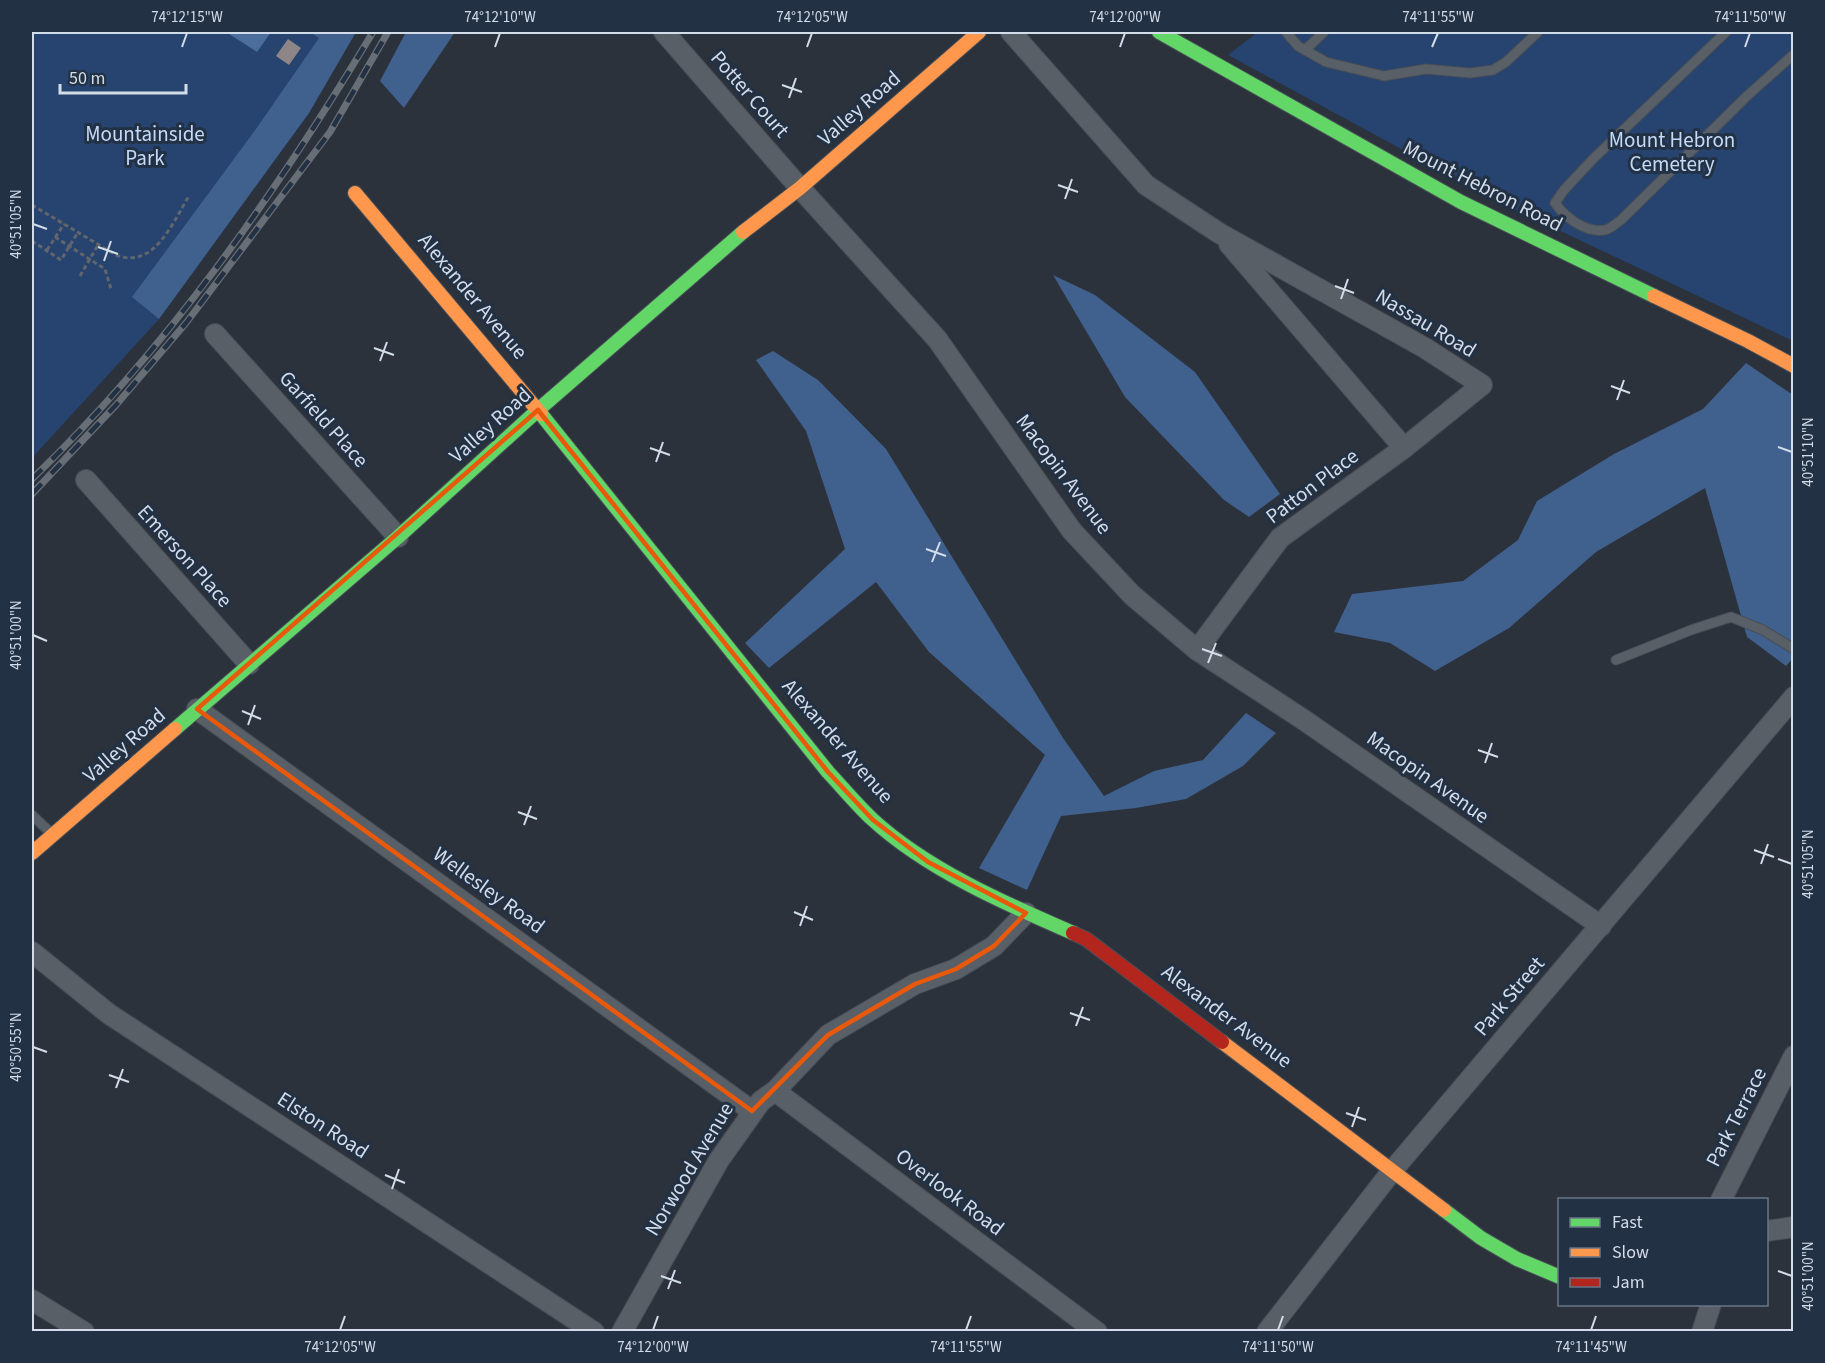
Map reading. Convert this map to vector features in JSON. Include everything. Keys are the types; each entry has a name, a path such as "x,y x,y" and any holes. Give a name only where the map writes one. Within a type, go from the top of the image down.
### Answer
{"main road":[{"name":"Valley Road","path":"32,853 398,537 538,410 729,243 800,188 979,32"},
{"name":"Mount Hebron Road","path":"1159,32 1461,202 1748,341 1794,366"},
{"name":"Alexander Avenue","path":"355,193 538,410 828,772 873,820 928,862 1026,912 1086,939 1480,1238 1517,1259 1558,1276"}],"street":[{"name":"Potter Court","path":"664,32 800,188"},
{"name":"Nassau Road","path":"1011,32 1146,185 1219,233 1425,348 1482,385"},
{"name":"Macopin Avenue","path":"800,188 937,339 1072,531 1132,596 1197,650 1304,720 1601,927"},
{"name":"Nassau Road","path":"1219,233 1404,448"},
{"name":"Garfield Place","path":"215,334 398,537"},
{"name":"Patton Place","path":"1197,650 1280,538 1404,448 1482,385"},
{"name":"Emerson Place","path":"86,480 249,664"},
{"name":"Park Street","path":"1268,1332 1392,1171 1794,697"},
{"name":"Wellesley Road","path":"197,709 752,1111"},
{"name":"Norwood Avenue","path":"622,1332 719,1160 761,1101 775,1092 828,1035 915,984 956,969 994,946 1026,912"},
{"name":"Elston Road","path":"32,952 109,1014 594,1332"},
{"name":"Park Terrace","path":"1722,1198 1794,1056"},
{"name":"Overlook Road","path":"775,1092 1097,1332"},
{"path":"1768,1231 1794,1227"},
{"path":"32,1300 84,1332"},
{"path":"1702,1332 1711,1306"}],"lane":[{"path":"1286,32 1298,46 1326,62 1384,76 1426,69 1470,73 1493,70 1506,62 1538,32"},
{"path":"1305,50 1324,32"},
{"path":"1726,32 1593,159 1564,190 1555,203 1565,217 1591,230 1607,230 1621,220 1747,96 1794,54"},
{"path":"1616,660 1691,630 1731,617 1763,630 1794,649"},
{"path":"32,815 53,835"}],"path":[{"path":"32,205 123,258 139,258 147,255 161,241 189,196"},
{"path":"46,250 64,224"},
{"path":"32,241 61,260 78,232"},
{"path":"55,237 105,269 111,289"},
{"path":"80,276 98,245"}],"highlighted area":[{"path":"538,410 828,772 873,820 928,862 1026,913 994,946 956,969 915,984 828,1035 752,1111 197,709"}],"green space":[{"name":"Mountainside Park","path":"32,32 356,32 309,113 159,319 32,458"},
{"name":"Mount Hebron Cemetery","path":"1258,32 1793,32 1793,341 1495,200 1228,55"}],"shaded area":[{"path":"226,32 271,32 257,52"},
{"path":"310,32 356,32 309,113 159,319 132,297 256,129 319,38"},
{"path":"406,32 455,32 404,108 380,81"},
{"path":"1053,275 1095,295 1195,372 1280,494 1249,517 1224,500 1125,397"},
{"path":"773,351 818,380 886,449 1063,738 1104,796 1154,771 1203,760 1246,713 1276,733 1243,766 1186,799 1136,808 1061,816 1027,890 979,868 1045,755 929,652 876,582 769,668 745,643 845,549 806,431 756,360"},
{"path":"1746,363 1793,395 1794,657 1786,666 1747,637 1705,488 1596,552 1509,628 1435,671 1390,643 1334,632 1352,594 1463,581 1518,540 1537,501 1614,454 1703,409"}],"building":[{"path":"288,39 301,48 289,65 276,56"}],"railway":[{"path":"32,479 129,377 217,267 298,151 373,32"},
{"path":"32,494 116,405 186,323 330,132 388,32"}],"traffic: fast":[{"path":"1159,32 1461,202 1654,296"},
{"path":"175,729 398,537 538,410 743,232"},
{"path":"541,414 828,772 866,814 917,854 968,884 1073,933"},
{"path":"1444,1210 1481,1238 1517,1259 1558,1276"}],"traffic: slow":[{"path":"743,232 800,188 979,32"},
{"path":"355,193 541,414"},
{"path":"1654,296 1794,366"},
{"path":"32,853 175,729"},
{"path":"1222,1042 1444,1210"}],"traffic: jam":[{"path":"1073,933 1086,939 1222,1042"}]}
